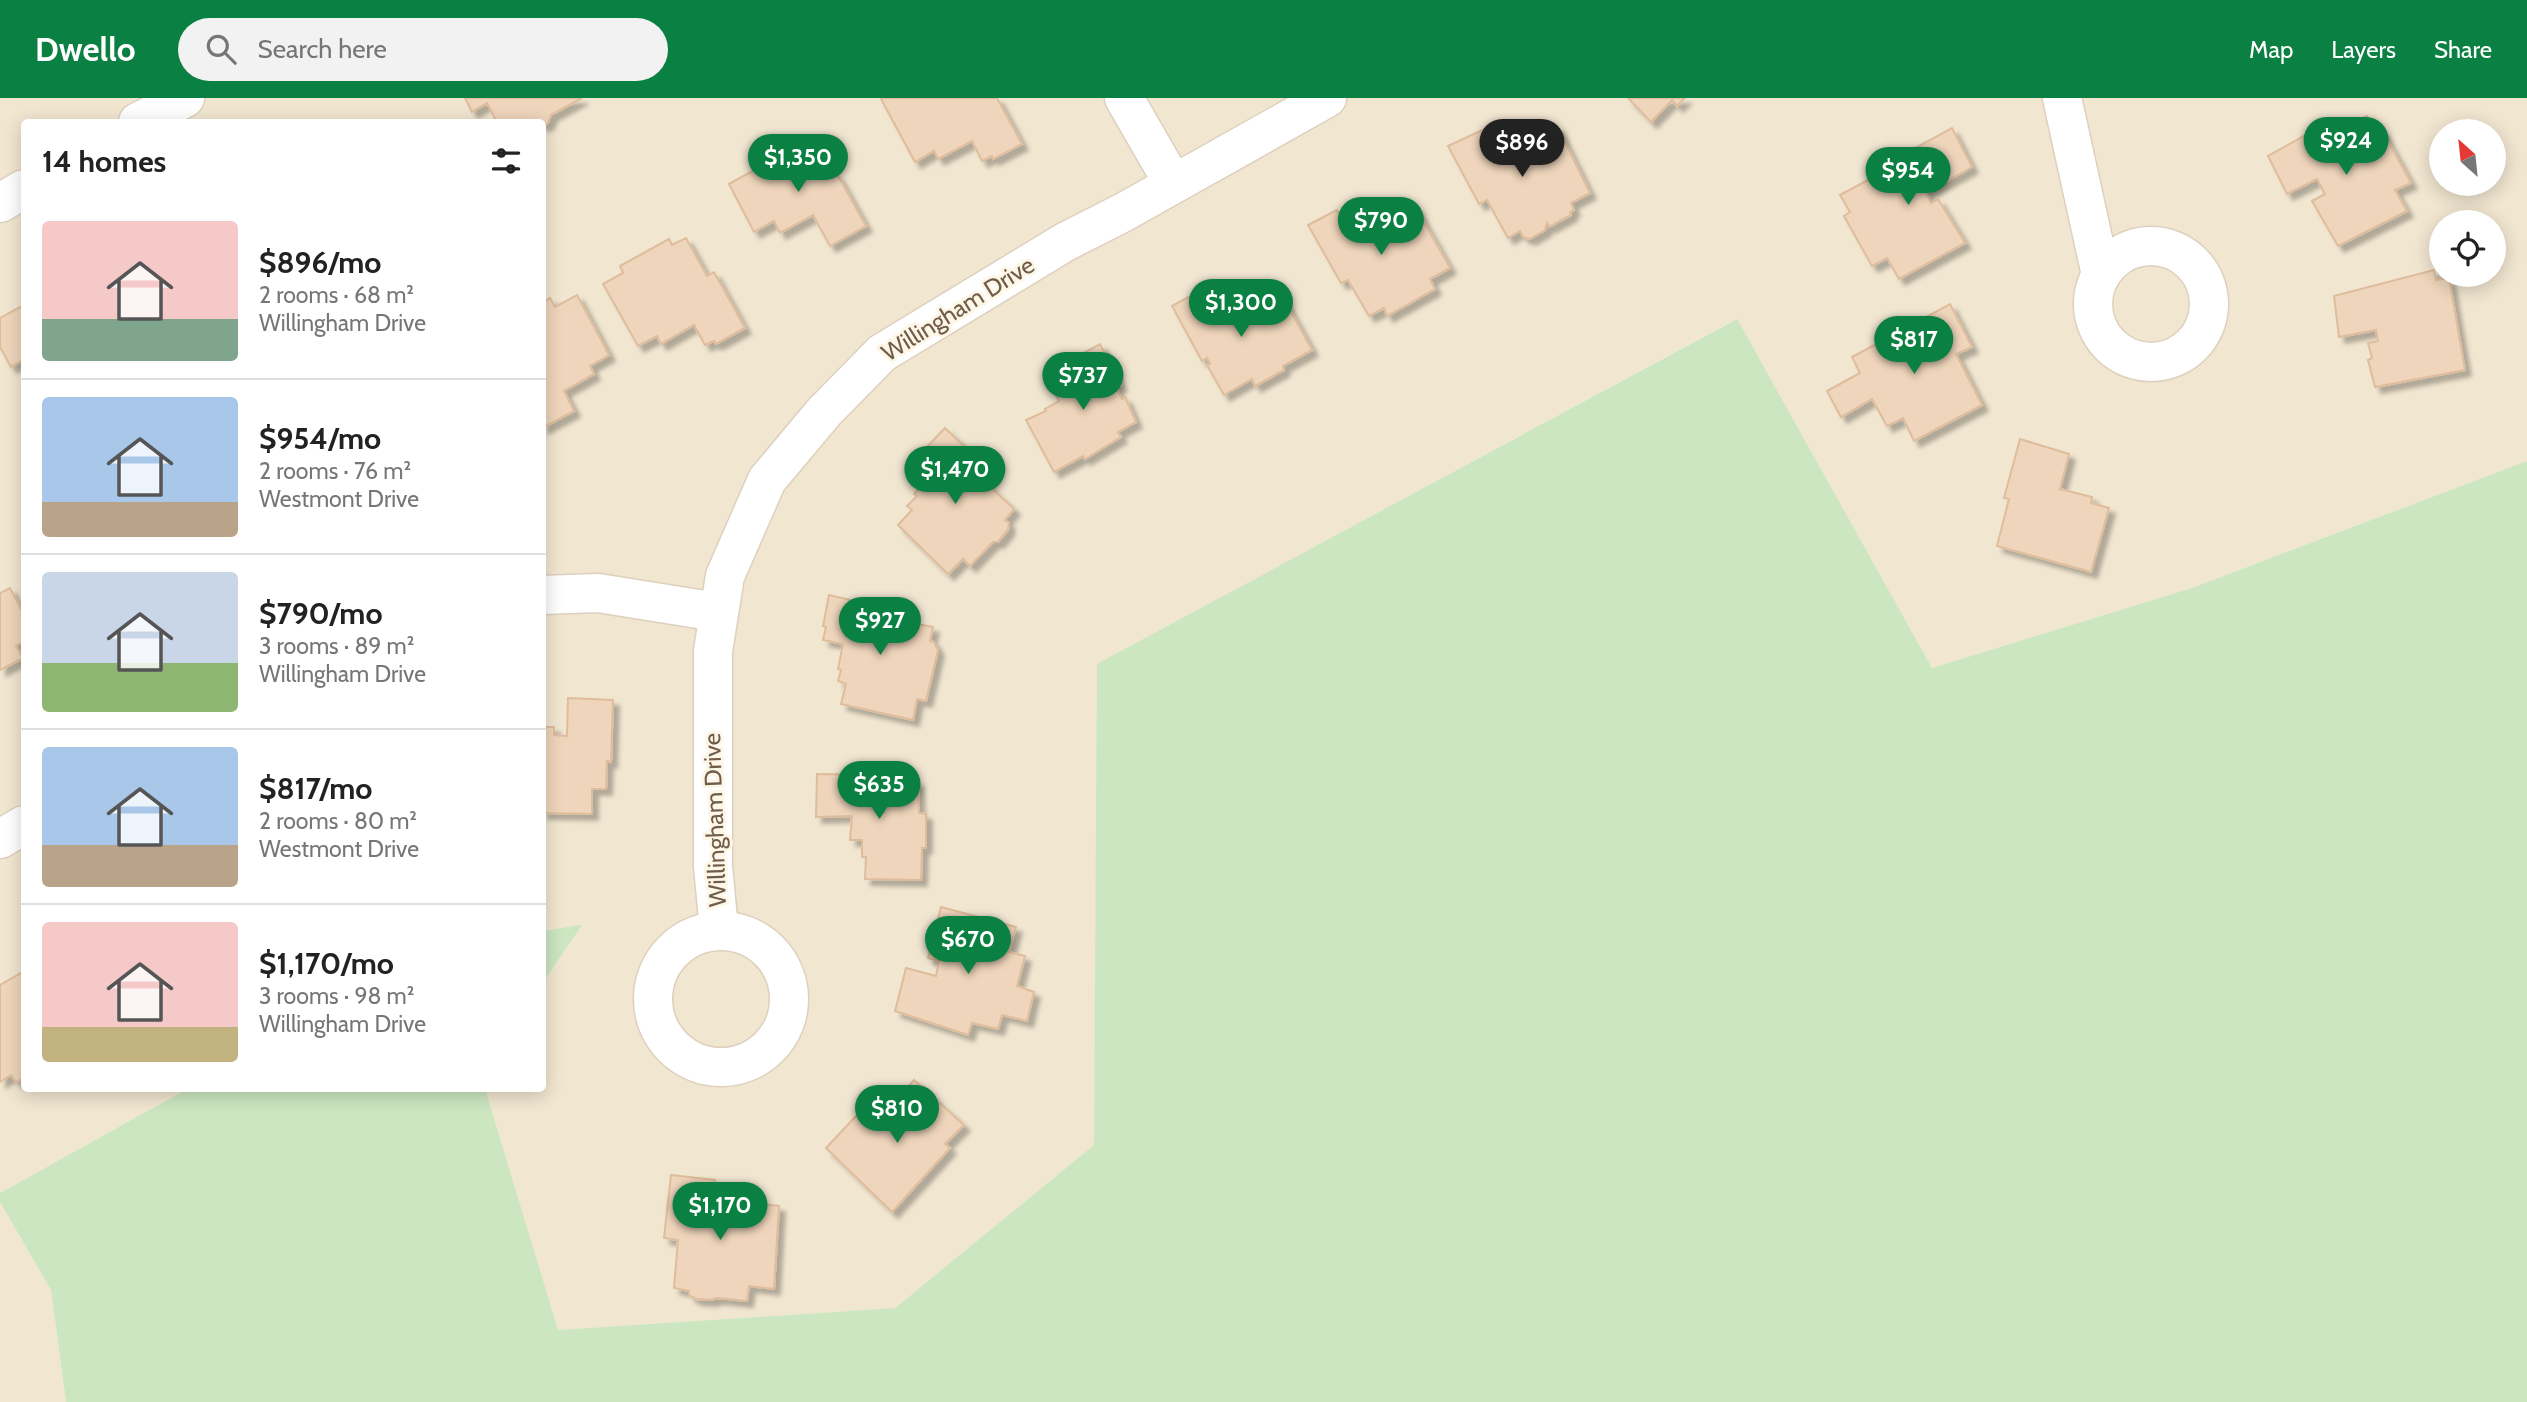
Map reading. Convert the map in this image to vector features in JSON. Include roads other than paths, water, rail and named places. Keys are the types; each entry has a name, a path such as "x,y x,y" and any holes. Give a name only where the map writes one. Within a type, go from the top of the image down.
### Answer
{"street":[{"path":"144,119 185,98"},
{"path":"1124,98 1173,183"},
{"name":"Willingham Drive","path":"719,930 713,866 711,681 717,612 725,576 767,480 824,412 882,354 1065,242 1327,98"},
{"path":"2062,98 2101,275"},
{"path":"0,203 21,191"},
{"path":"546,596 598,593 717,612"},
{"path":"0,839 21,827"}]}
